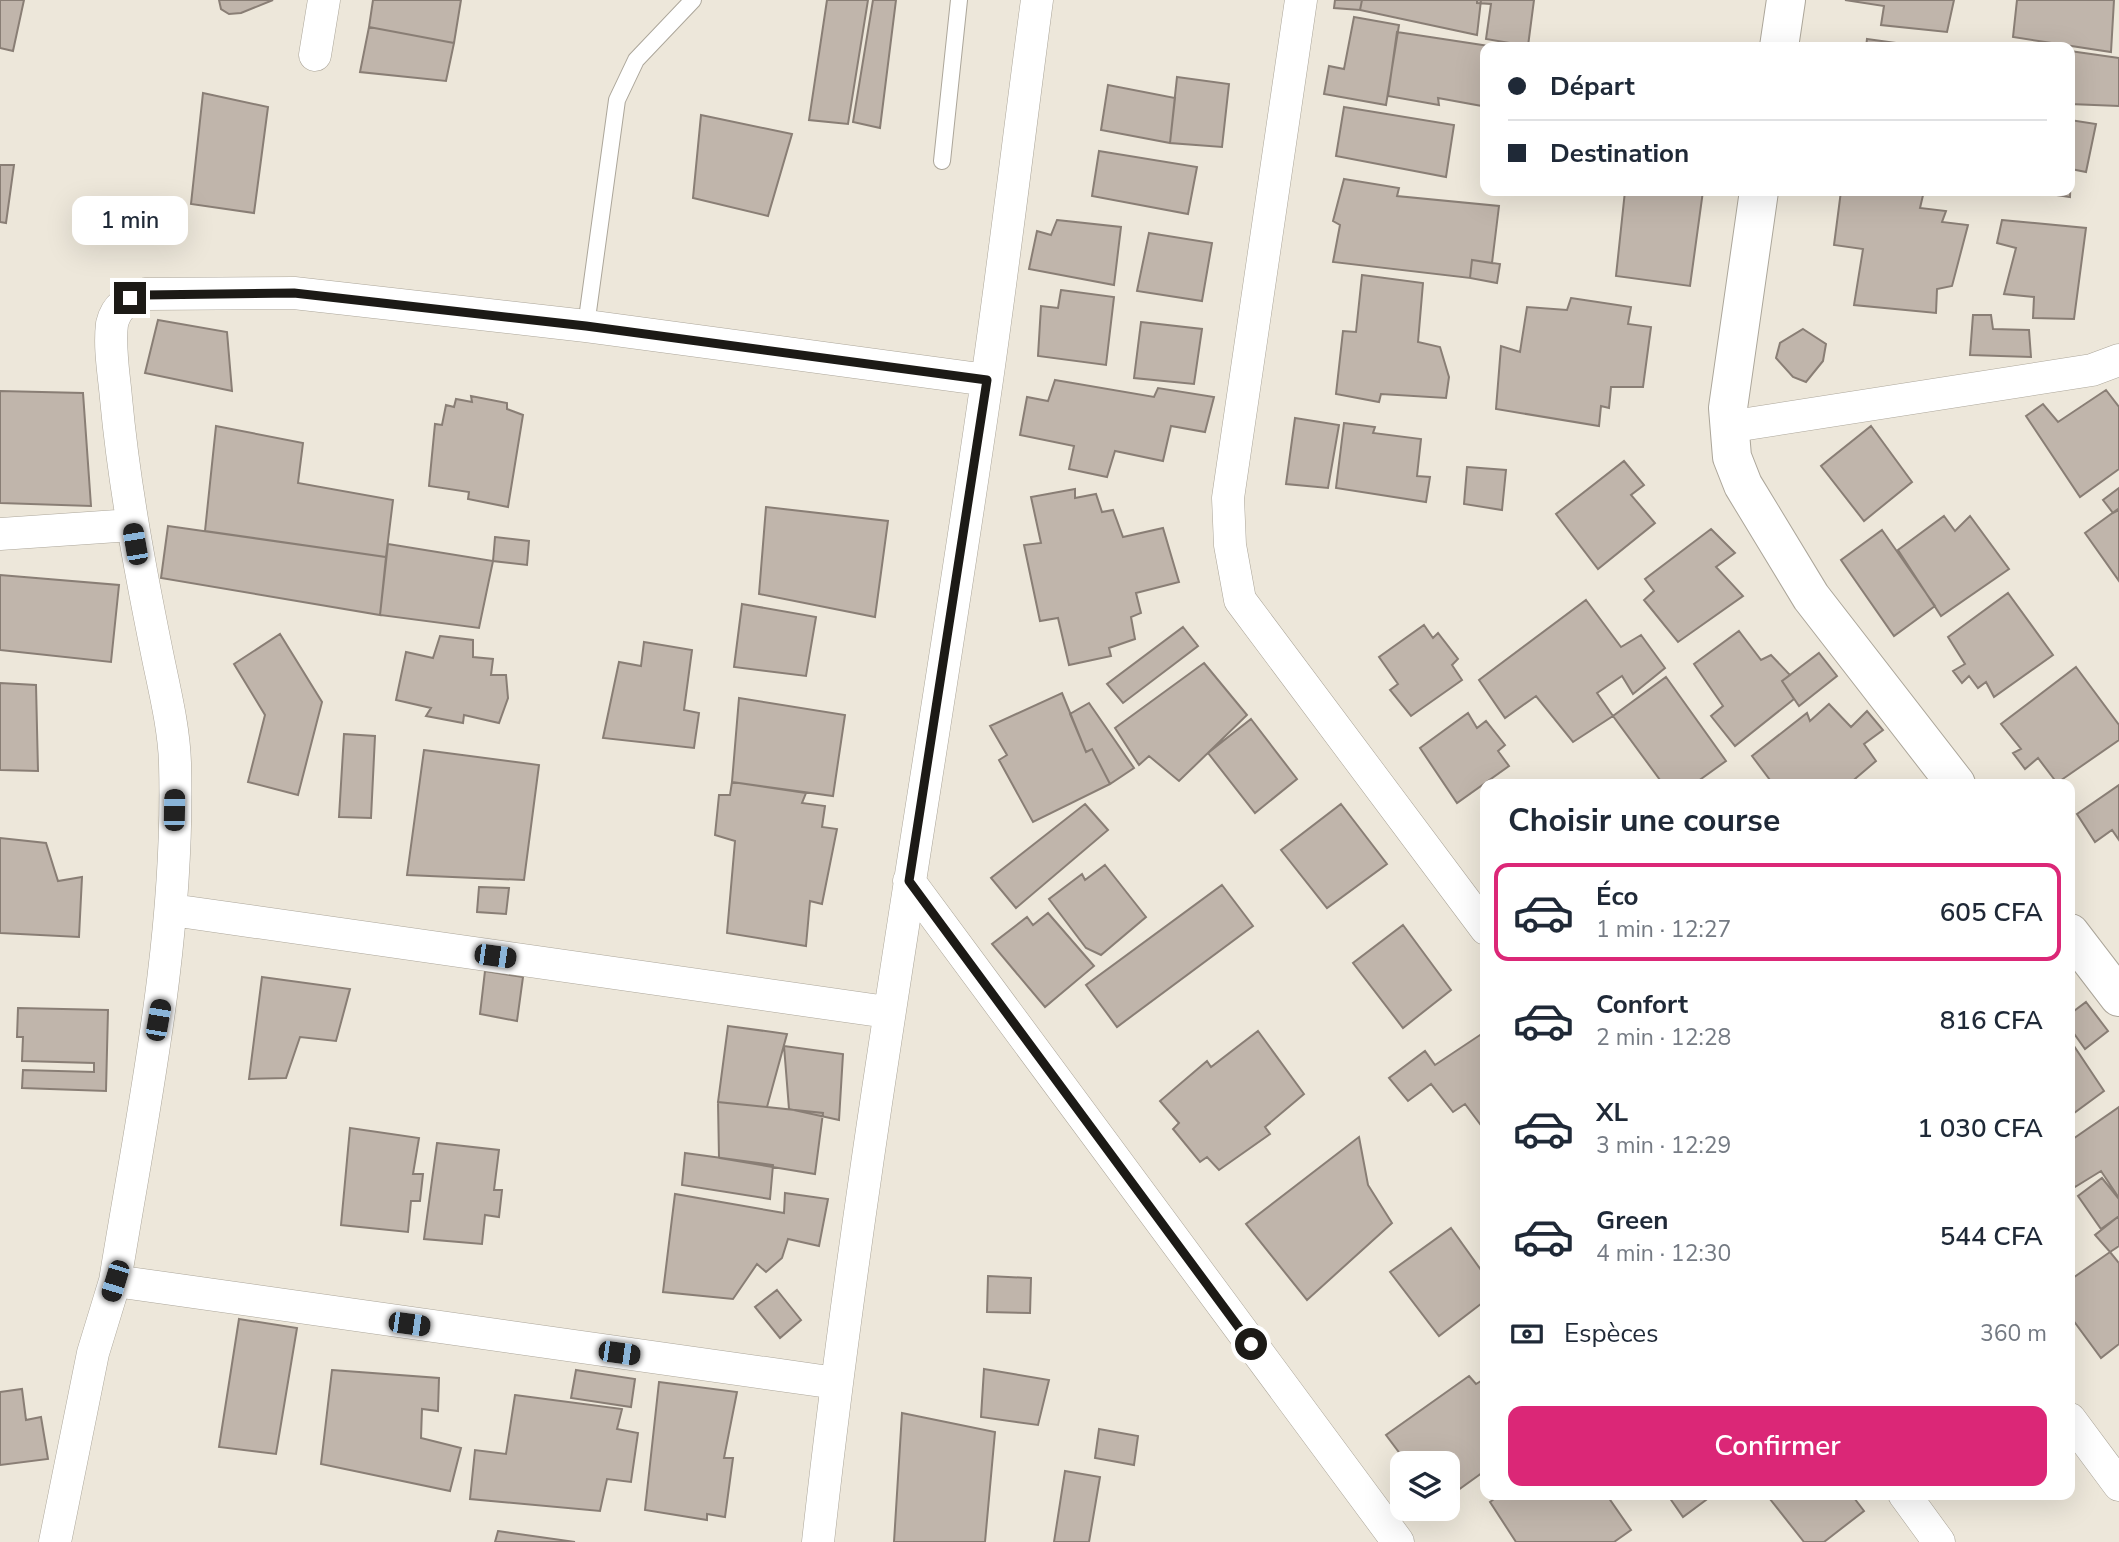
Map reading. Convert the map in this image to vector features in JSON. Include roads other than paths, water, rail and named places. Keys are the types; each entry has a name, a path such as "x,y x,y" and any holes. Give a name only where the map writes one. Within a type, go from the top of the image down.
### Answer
{"street":[{"path":"315,55 324,0"},
{"path":"818,1542 835,1382 887,1012 987,380 1037,0"},
{"path":"1301,0 1228,498 1230,545 1240,600 1480,921"},
{"path":"1780,42 1786,0"},
{"path":"1758,196 1728,427 1732,457 1743,485 1811,597 1952,779"},
{"path":"55,1542 93,1353 115,1281 163,993 172,910 175,761 132,525 120,436 112,343 116,316 130,298 145,295 294,293 586,326 987,380"},
{"path":"1728,427 2092,370 2119,360"},
{"path":"0,534 132,525"},
{"path":"909,881 1398,1542"},
{"path":"172,910 887,1012"},
{"path":"2075,940 2119,997"},
{"path":"115,1281 835,1382"},
{"path":"2075,1426 2119,1485"},
{"path":"1908,1500 1939,1542"}],"lane":[{"path":"586,326 617,100 636,60 693,0"},
{"path":"942,161 959,0"}]}
